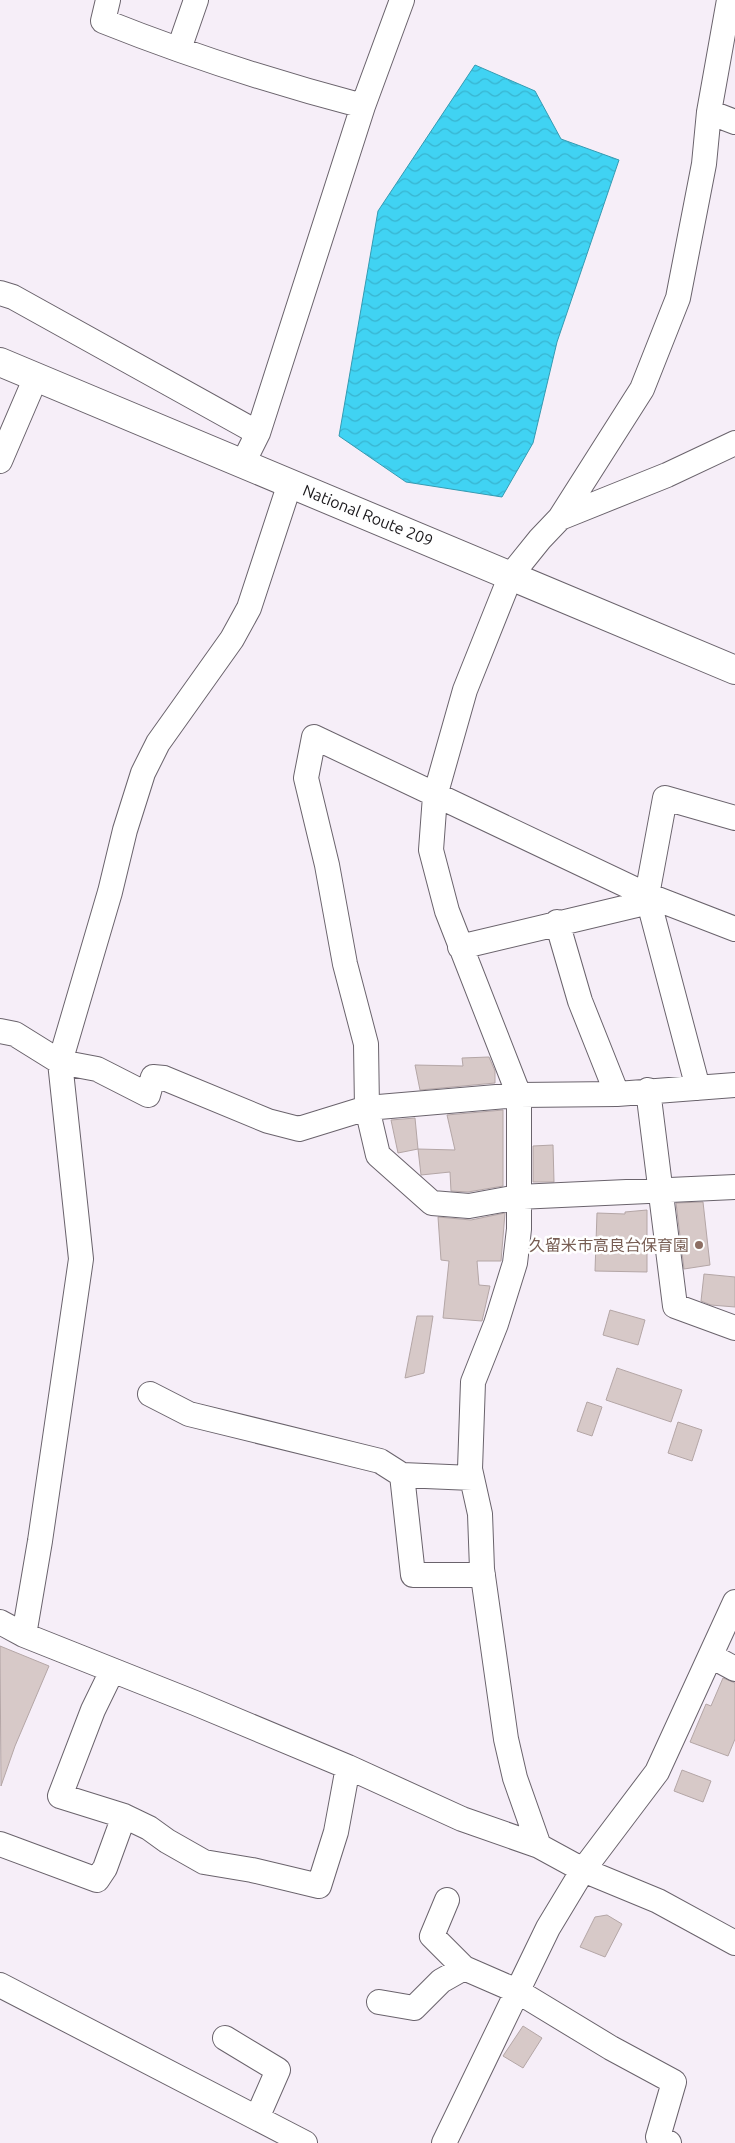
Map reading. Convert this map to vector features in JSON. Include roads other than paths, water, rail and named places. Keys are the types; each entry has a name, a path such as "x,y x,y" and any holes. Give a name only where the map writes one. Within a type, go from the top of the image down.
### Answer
{"highway":[{"name":"National Route 209","path":"0,362 735,670"}],"street":[{"path":"108,0 103,21 298,89 363,106"},
{"path":"179,49 196,0"},
{"path":"243,463 258,433 363,106 402,0"},
{"path":"539,1846 515,1778 506,1739 483,1575 480,1514 470,1469 473,1382 496,1324 515,1264 520,1229 518,1197 519,1095 447,911 431,850 435,796 465,690 511,575 560,518 642,390 678,298 704,164 709,112 729,0"},
{"path":"709,112 735,122"},
{"path":"0,293 13,297 258,433"},
{"path":"0,461 36,377"},
{"path":"560,518 668,475 735,443"},
{"path":"24,1635 40,1541 81,1259 60,1062 103,918 125,830 143,773 158,743 232,639 249,608 290,483"},
{"path":"735,929 648,898 314,737 306,778 327,866 345,964 366,1044 367,1108 378,1156 432,1204 469,1206 518,1197 735,1187"},
{"path":"698,1088 648,898 665,798 735,818"},
{"path":"460,947 648,898"},
{"path":"557,922 580,1001 617,1094"},
{"path":"0,1031 14,1034 60,1062 97,1069 148,1095 153,1077 164,1078 268,1121 299,1129 367,1108 519,1095 617,1094 648,1090 735,1085"},
{"path":"648,1090 675,1306 735,1328"},
{"path":"150,1394 188,1414 380,1461 402,1475 472,1478"},
{"path":"402,1475 412,1575 483,1575"},
{"path":"444,2143 548,1928 583,1870 657,1772 735,1602"},
{"path":"0,1622 24,1635 195,1703 462,1819 539,1846 583,1870 658,1901 735,1943"},
{"path":"711,1656 735,1669"},
{"path":"112,1670 93,1710 60,1796 124,1816 149,1828 167,1841 204,1862 252,1870 318,1886 336,1832 348,1768"},
{"path":"0,1844 97,1880 105,1868 124,1816"},
{"path":"447,1900 432,1936 464,1968 517,1991 611,2048 674,2082 658,2137 670,2143"},
{"path":"379,2002 414,2008 441,1982 464,1968"},
{"path":"0,1985 305,2143"},
{"path":"224,2038 278,2070 257,2118"}],"water":[{"path":"475,65 535,91 561,139 619,160 557,342 533,443 502,497 406,482 339,436 378,211"}],"place":[{"name":"久留米市高良台保育園","path":"699,1245"}]}
